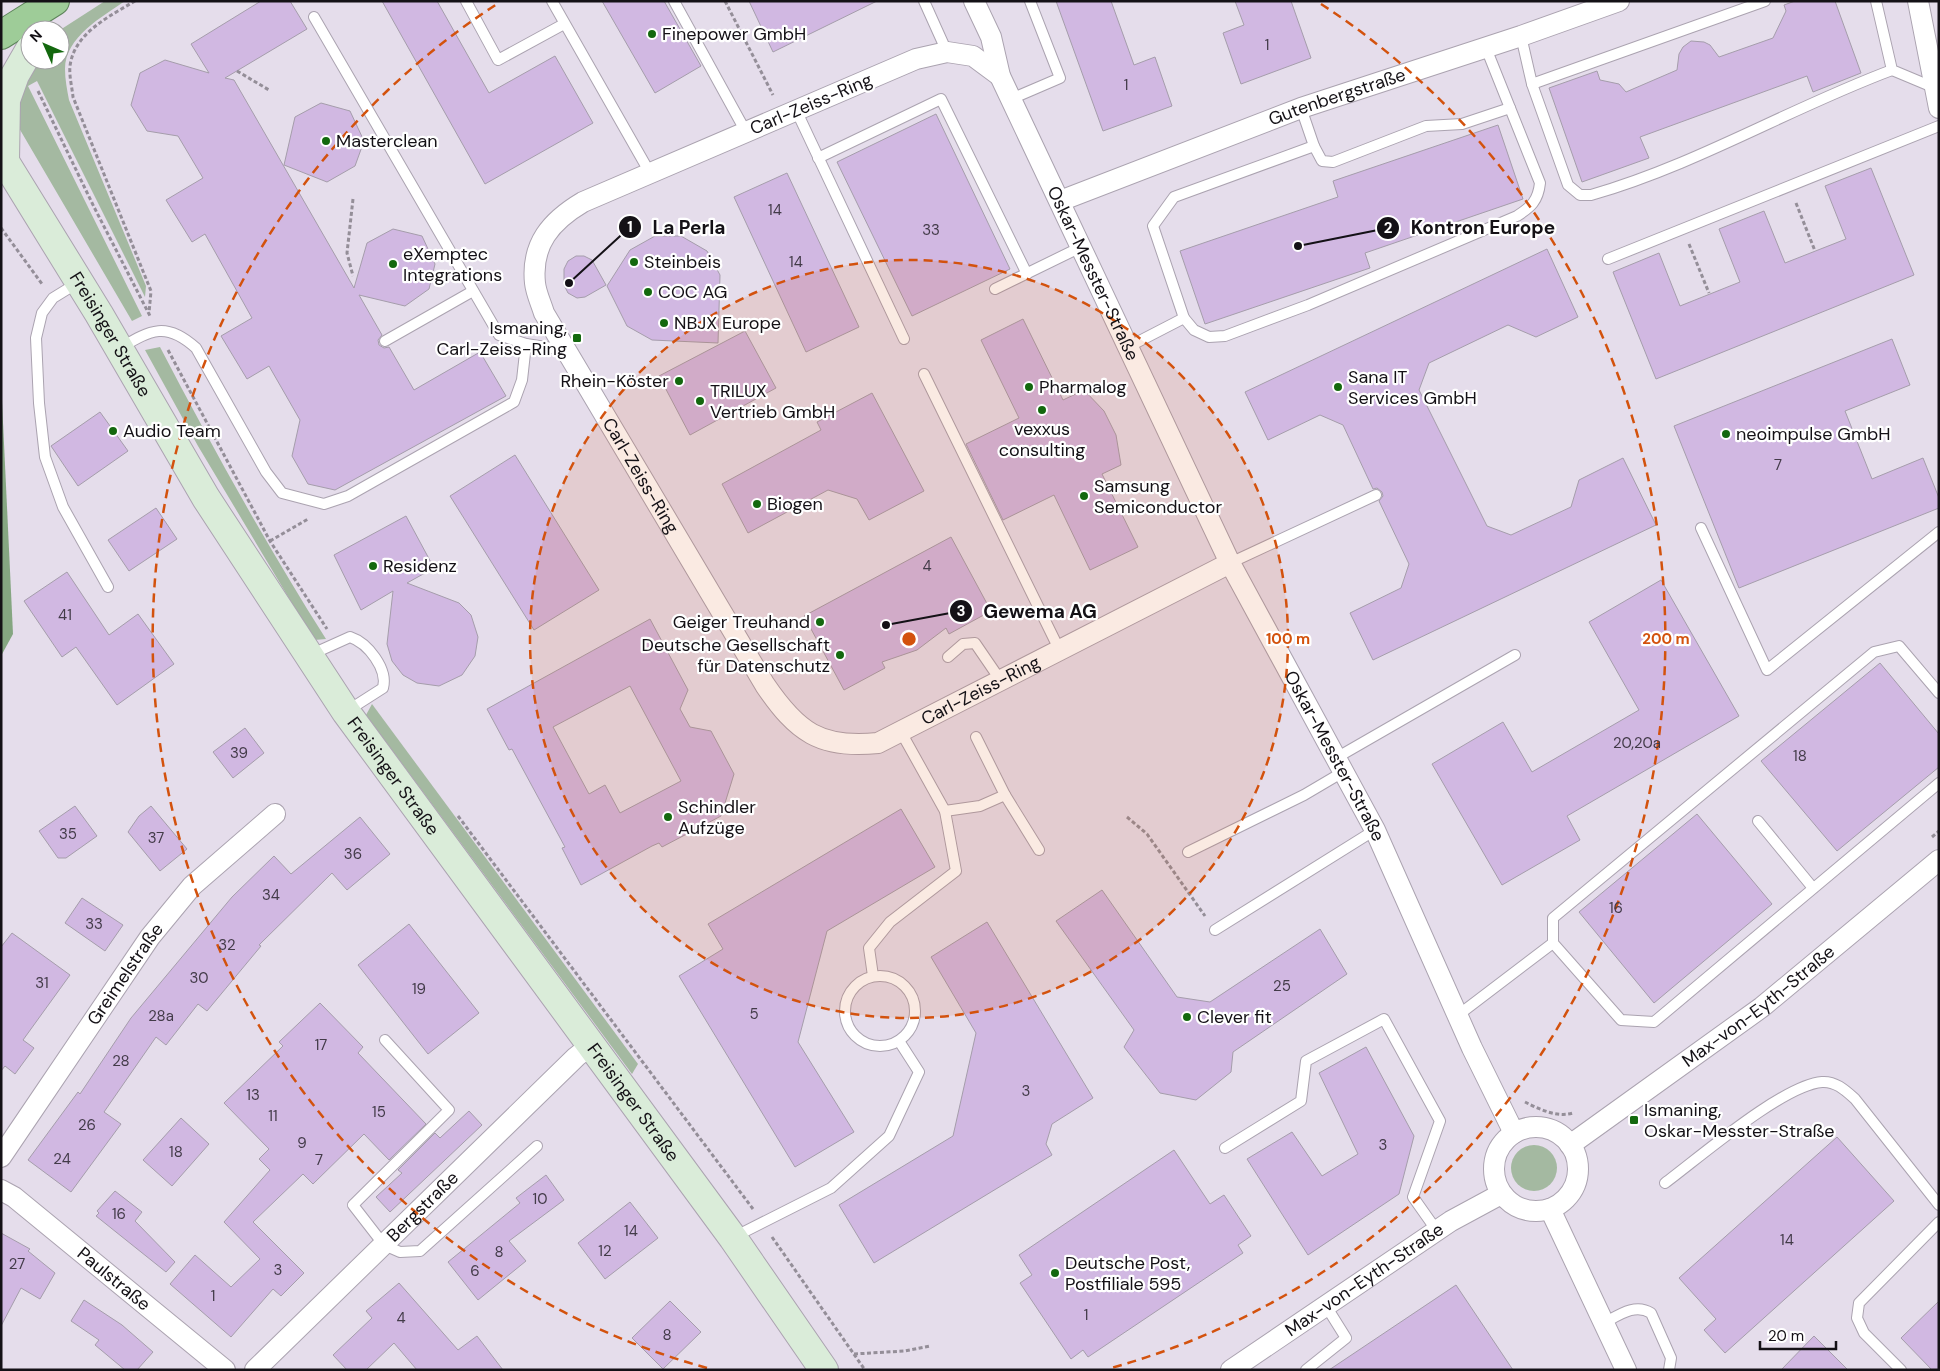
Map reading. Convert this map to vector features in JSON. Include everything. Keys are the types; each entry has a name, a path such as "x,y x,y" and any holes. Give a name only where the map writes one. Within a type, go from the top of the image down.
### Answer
{"highway":[{"path":"1,35 45,13"}],"main road":[{"path":"5,165 6,100 20,66"},
{"name":"Freisinger Straße","path":"5,165 80,282 206,498 346,712 733,1238 824,1370"}],"street":[{"name":"Oskar-Messter-Straße","path":"974,1 992,37 1000,76 1060,201 1126,348 1230,563 1375,830 1457,1016 1514,1133"},
{"name":"Gutenbergstraße","path":"1060,201 1300,108 1486,48 1619,1"},
{"path":"1918,1 1937,98"},
{"name":"Carl-Zeiss-Ring","path":"1000,76 973,56 947,52 916,59 583,202 561,215 546,233 537,257 535,284 544,313 781,708 800,727 826,741 845,745 878,743 1230,563"},
{"name":"Greimelstraße","path":"1,1157 150,937 192,886 275,814"},
{"name":"Max-von-Eyth-Straße","path":"1570,1145 1762,1007 1939,860"},
{"name":"Bergstraße","path":"255,1370 591,1045"},
{"path":"1525,1128 1544,1128 1562,1135 1570,1145 1576,1156 1578,1169 1576,1182 1571,1194 1562,1203 1550,1209 1528,1211 1513,1205 1501,1194 1495,1181 1496,1154 1504,1142 1514,1133 1525,1128"},
{"name":"Paulstraße","path":"1,1190 14,1197 225,1370"},
{"name":"Max-von-Eyth-Straße","path":"1231,1370 1437,1231 1501,1194"},
{"path":"1550,1209 1626,1370"}],"lane":[{"path":"466,1 498,60 564,24"},
{"path":"552,1 650,173"},
{"path":"674,1 746,132"},
{"path":"924,1 947,52"},
{"path":"1011,98 1060,78 1030,1"},
{"path":"1532,84 1765,1"},
{"path":"1876,1 1892,70 1937,98"},
{"path":"314,17 499,335 526,344 565,350"},
{"path":"1521,36 1532,84 1568,185 1580,195 1591,195 1659,173 1761,128 1838,90 1892,70"},
{"path":"1314,146 1174,197 1154,226 1184,318 1194,330 1209,337 1224,336 1308,305 1517,216 1531,207 1539,196 1540,184 1486,48"},
{"path":"818,158 940,99 1027,274"},
{"path":"1300,108 1314,146 1322,161 1333,162 1426,126 1462,124 1510,108"},
{"path":"790,113 818,158 904,339"},
{"path":"1608,259 1939,126"},
{"path":"995,289 1081,248"},
{"path":"80,282 53,298 42,313 36,338 44,456 63,507 108,587"},
{"path":"385,341 473,290"},
{"path":"1126,348 1184,318"},
{"path":"119,348 144,334 169,330 183,336 196,348 266,472 282,493 324,504 348,496 514,402 522,380 526,344"},
{"path":"924,374 1060,651"},
{"path":"1230,563 1376,495"},
{"path":"1701,528 1767,670 1939,532"},
{"path":"309,656 350,637 361,640 380,667 385,678 383,688 346,712"},
{"path":"948,657 963,644 975,643 1001,681"},
{"path":"1939,692 1899,646 1874,652 1553,918 1553,942 1621,1020 1654,1022 1939,783"},
{"path":"1188,852 1304,795 1339,765 1515,655"},
{"path":"873,976 869,948 890,922 956,871 945,812 901,732"},
{"path":"976,737 1005,795 1039,850"},
{"path":"945,812 980,806 1005,795"},
{"path":"1758,821 1813,888"},
{"path":"1215,930 1375,830"},
{"path":"1457,1016 1553,942"},
{"path":"873,976 886,976 897,980 906,988 913,998 916,1010 914,1022 908,1033 899,1042 877,1047 866,1044 856,1038 845,1019 847,996 854,987 873,976"},
{"path":"1225,1148 1301,1101 1306,1061 1384,1019 1440,1122 1413,1197 1437,1231"},
{"path":"385,1040 449,1110 353,1205 384,1244 400,1252 420,1251 536,1146"},
{"path":"733,1238 831,1188 889,1136 918,1072 899,1042"},
{"path":"1665,1183 1769,1106 1800,1088 1823,1082 1839,1086 1855,1100 1939,1205"},
{"path":"1901,1370 1864,1333 1858,1318 1860,1302 1939,1222"},
{"path":"1306,1370 1346,1338 1326,1306"},
{"path":"1604,1323 1636,1308 1644,1309 1651,1313 1672,1358 1668,1370"}],"path":[{"path":"135,1 92,26 78,47 70,65 73,97 151,291 149,314"},
{"path":"725,1 790,113"},
{"path":"237,71 269,90"},
{"path":"38,90 94,207 158,332 270,541 336,644"},
{"path":"1789,186 1815,251"},
{"path":"353,199 347,254 354,276"},
{"path":"1,228 53,298"},
{"path":"1683,229 1709,294"},
{"path":"453,809 762,1222 865,1370"},
{"path":"1127,817 1147,834 1215,930"},
{"path":"1925,843 1939,831"},
{"path":"1522,1100 1541,1111 1566,1115 1575,1112"},
{"path":"854,1354 906,1351 930,1346"}],"green space":[{"path":"105,1 125,1 86,29 70,50 70,24"},
{"path":"25,70 65,70 69,100 146,286 145,297 37,81 28,86 142,316 132,321 19,128 17,85"},
{"path":"160,347 240,495 326,639 314,640 198,446 145,350"},
{"path":"1,380 13,634 1,656"},
{"path":"372,704 638,1064 632,1074 366,715"},
{"path":"1534,1145 1547,1149 1553,1155 1557,1168 1553,1181 1547,1187 1534,1191 1521,1187 1515,1181 1511,1168 1515,1155 1521,1149"}],"building":[{"path":"261,1 290,1 307,29 225,78 234,80 354,288 367,243 393,229 422,236 435,264 429,289 405,306 359,295 382,335 378,340 379,345 384,348 389,347 414,390 480,352 506,396 335,490 308,484 292,456 300,420 269,366 247,379 221,336 252,318 205,234 192,242 166,200 203,178 178,136 147,131 131,105 140,73 165,60 209,73 191,44"},
{"path":"382,1 437,1 489,93 555,56 593,123 485,184"},
{"name":"Finepower GmbH","path":"602,1 664,1 701,66 655,93"},
{"path":"749,1 877,1 773,52"},
{"path":"1056,1 1111,1 1134,65 1155,57 1172,106 1103,131"},
{"path":"1235,1 1291,1 1311,58 1241,84 1223,33 1244,25"},
{"path":"1795,1 1835,1 1861,73 1813,92 1807,76 1640,137 1649,158 1582,182 1549,88 1597,71 1600,80 1619,84 1626,92 1677,70 1679,54 1683,47 1691,41 1704,42 1710,45 1719,57 1773,38 1786,11 1784,5"},
{"path":"321,103 350,111 364,141 355,166 327,182 284,165 295,117"},
{"path":"936,114 1010,269 912,316 837,162"},
{"path":"1498,125 1523,199 1365,253 1370,268 1205,324 1180,251 1338,197 1333,181"},
{"path":"1871,168 1914,275 1656,379 1613,272 1659,253 1680,306 1740,282 1719,229 1764,211 1785,263 1846,239 1825,186"},
{"path":"787,173 859,327 806,352 734,197"},
{"path":"655,236 681,236 707,251 720,275 718,343 652,340 627,326 607,286 630,250"},
{"path":"1547,249 1578,317 1536,337 1508,325 1429,363 1419,390 1487,526 1511,535 1571,507 1579,480 1623,458 1656,525 1373,660 1350,613 1401,588 1409,564 1379,501 1383,496 1382,492 1377,488 1373,489 1343,425 1320,415 1268,440 1245,392"},
{"path":"576,256 584,256 592,260 606,285 585,297 577,298 568,293 564,285 564,269 568,261"},
{"path":"1023,319 1063,400 1084,390 1104,411 1116,435 1121,465 1102,474 1138,547 1090,570 1054,495 1003,520 966,444 1019,418 981,340"},
{"path":"745,331 776,388 690,435 659,376"},
{"path":"1892,339 1910,385 1845,411 1872,479 1923,458 1939,498 1939,508 1739,588 1674,426"},
{"path":"872,393 924,491 869,520 857,499 828,490 748,533 722,484 821,430 817,422"},
{"path":"100,412 128,451 78,486 51,446"},
{"path":"515,455 599,590 534,630 450,496"},
{"path":"156,508 177,539 129,571 108,540"},
{"path":"406,516 434,568 407,583 459,603 471,615 478,637 475,656 462,675 439,686 417,683 403,675 392,661 387,644 393,591 361,610 334,555"},
{"path":"951,537 991,611 949,634 946,628 917,650 882,662 885,668 844,690 804,616"},
{"path":"67,572 109,635 138,614 174,664 117,705 76,647 62,657 24,601"},
{"path":"1661,580 1739,716 1567,816 1580,840 1502,885 1432,764 1503,722 1532,772 1639,710 1589,622"},
{"path":"650,619 688,690 680,709 690,727 711,731 734,774 721,816 662,847 659,843 652,846 581,885 562,848 565,847 512,749 509,750 487,709","holes":["630,686 681,781 620,813 605,785 589,794 553,727"]},
{"path":"1880,663 1939,734 1939,767 1837,851 1761,761"},
{"path":"245,728 264,753 233,778 213,752"},
{"path":"75,806 97,836 66,858 58,858 39,831"},
{"path":"151,806 187,849 160,871 128,832 139,816"},
{"path":"901,809 935,867 827,931 798,1042 854,1132 795,1167 679,976 723,949 708,924"},
{"path":"1697,814 1772,904 1654,1003 1579,912"},
{"path":"360,817 390,854 347,890 332,873 259,945 261,946 207,1011 198,1004 166,1045 156,1037 104,1112 121,1124 71,1192 28,1160 78,1092 80,1094 131,1018 232,897 274,856 291,874"},
{"path":"1102,890 1177,997 1210,1002 1320,929 1347,974 1233,1052 1231,1072 1196,1100 1160,1093 1124,1047 1134,1030 1056,921"},
{"path":"82,898 123,925 105,951 65,923"},
{"path":"987,922 1093,1098 1052,1124 1046,1144 1052,1155 874,1263 839,1205 953,1136 976,1033 931,957"},
{"path":"409,924 479,1013 428,1054 358,965"},
{"path":"12,933 70,975 23,1040 34,1048 15,1074 5,1066 1,1071 1,947"},
{"path":"320,1003 363,1047 358,1053 426,1124 389,1160 364,1134 313,1184 303,1174 253,1222 304,1273 281,1296 273,1289 231,1337 170,1284 195,1255 231,1287 260,1259 224,1222 270,1170 259,1159 269,1149 224,1103 283,1046 279,1042"},
{"path":"1366,1047 1414,1136 1399,1194 1308,1255 1247,1159 1292,1132 1322,1176 1358,1154 1319,1073"},
{"path":"469,1111 482,1125 390,1212 376,1197 402,1173 398,1170 435,1133 440,1138"},
{"path":"181,1118 209,1144 172,1186 143,1160"},
{"path":"1837,1137 1894,1201 1725,1353 1704,1330 1716,1319 1679,1278"},
{"path":"1174,1150 1210,1204 1224,1195 1251,1236 1238,1245 1243,1253 1088,1357 1083,1350 1071,1359 1020,1283 1032,1275 1019,1255"},
{"path":"546,1175 564,1200 509,1241 526,1261 478,1300 448,1262 520,1203 516,1198"},
{"path":"115,1191 142,1212 135,1221 175,1262 166,1272 96,1216 99,1213 97,1211"},
{"path":"630,1202 658,1238 605,1279 578,1243"},
{"path":"1,1233 30,1249 28,1251 55,1273 40,1299 21,1288 1,1326"},
{"path":"399,1283 458,1350 477,1336 503,1370 417,1370 394,1343 366,1370 347,1370 333,1355 372,1318 366,1311"},
{"path":"1456,1285 1513,1370 1329,1370"},
{"path":"84,1300 122,1325 153,1352 137,1370 125,1370 95,1345 99,1340 71,1321"},
{"path":"670,1301 701,1332 663,1369 632,1338"},
{"path":"1939,1301 1939,1370 1932,1370 1901,1338"},
{"path":"1814,1336 1848,1370 1781,1370"}],"place":[{"name":"Finepower GmbH","path":"652,34"},
{"name":"Masterclean","path":"326,141"},
{"name":"Kontron Europe","path":"1298,246"},
{"name":"Steinbeis","path":"634,262"},
{"name":"eXemptec Integrations","path":"393,264"},
{"name":"La Perla","path":"569,283"},
{"name":"COC AG","path":"648,292"},
{"name":"NBJX Europe","path":"664,323"},
{"name":"Ismaning, Carl-Zeiss-Ring","path":"577,338"},
{"name":"Rhein-Köster","path":"679,381"},
{"name":"Pharmalog","path":"1029,387"},
{"name":"Sana IT Services GmbH","path":"1338,387"},
{"name":"TRILUX Vertrieb GmbH","path":"700,401"},
{"name":"vexxus consulting","path":"1042,410"},
{"name":"Audio Team","path":"113,431"},
{"name":"neoimpulse GmbH","path":"1726,434"},
{"name":"Samsung Semiconductor","path":"1084,496"},
{"name":"Biogen","path":"757,504"},
{"name":"Residenz","path":"373,566"},
{"name":"Geiger Treuhand","path":"820,622"},
{"name":"Gewema AG","path":"886,625"},
{"name":"Deutsche Gesellschaft für Datenschutz","path":"840,655"},
{"name":"Schindler Aufzüge","path":"668,817"},
{"name":"Clever fit","path":"1187,1017"},
{"name":"Ismaning, Oskar-Messter-Straße","path":"1634,1120"},
{"name":"Deutsche Post, Postfiliale 595","path":"1055,1273"}]}
